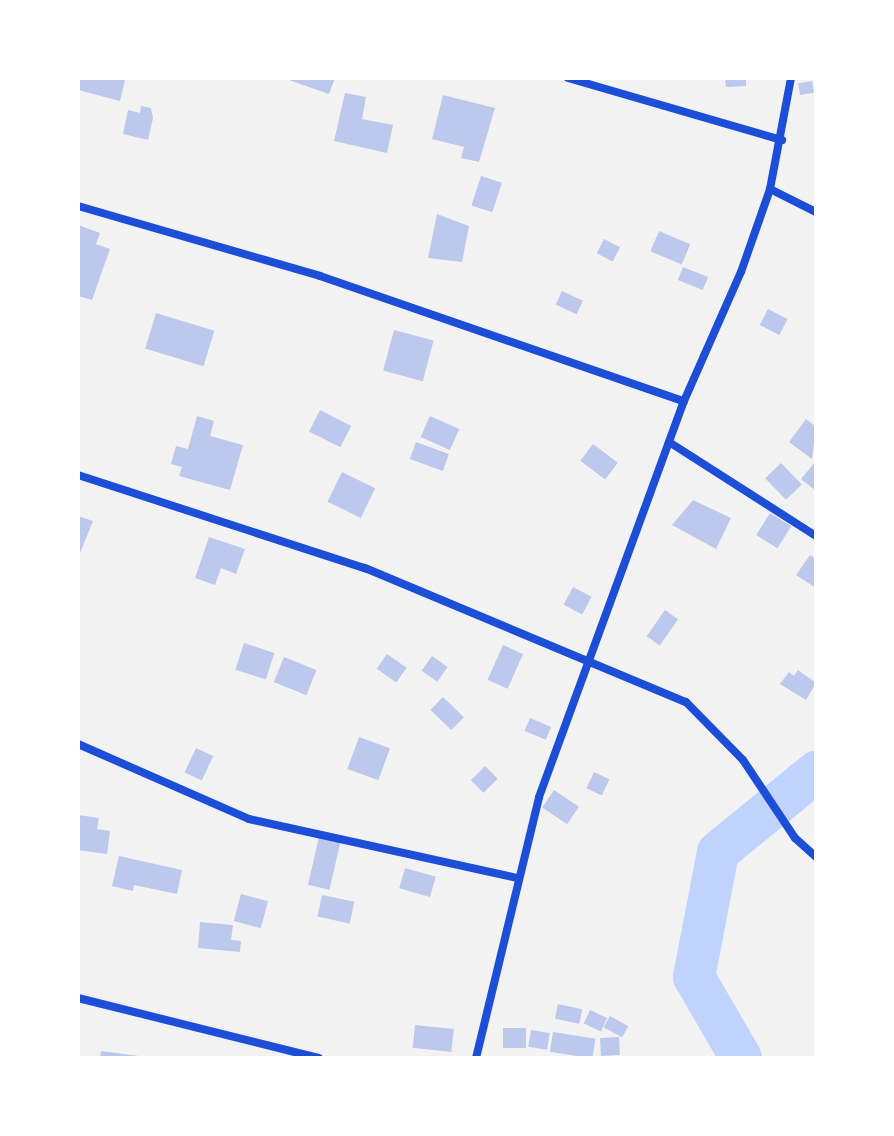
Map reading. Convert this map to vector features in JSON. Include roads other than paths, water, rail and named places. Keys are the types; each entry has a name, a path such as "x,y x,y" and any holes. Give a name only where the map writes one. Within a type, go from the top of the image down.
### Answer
{"street":[{"path":"568,78 782,140"},
{"path":"476,1058 539,797 684,401 741,272 770,189 782,140 791,78"},
{"path":"770,189 816,212"},
{"path":"78,206 306,272 684,401"},
{"path":"669,442 816,536"},
{"path":"78,475 365,568 686,702 743,760 795,838 816,857"},
{"path":"78,744 249,819 518,878"},
{"path":"78,998 319,1058"}],"waterway":[{"path":"741,1058 694,977 718,852 816,772"}]}
